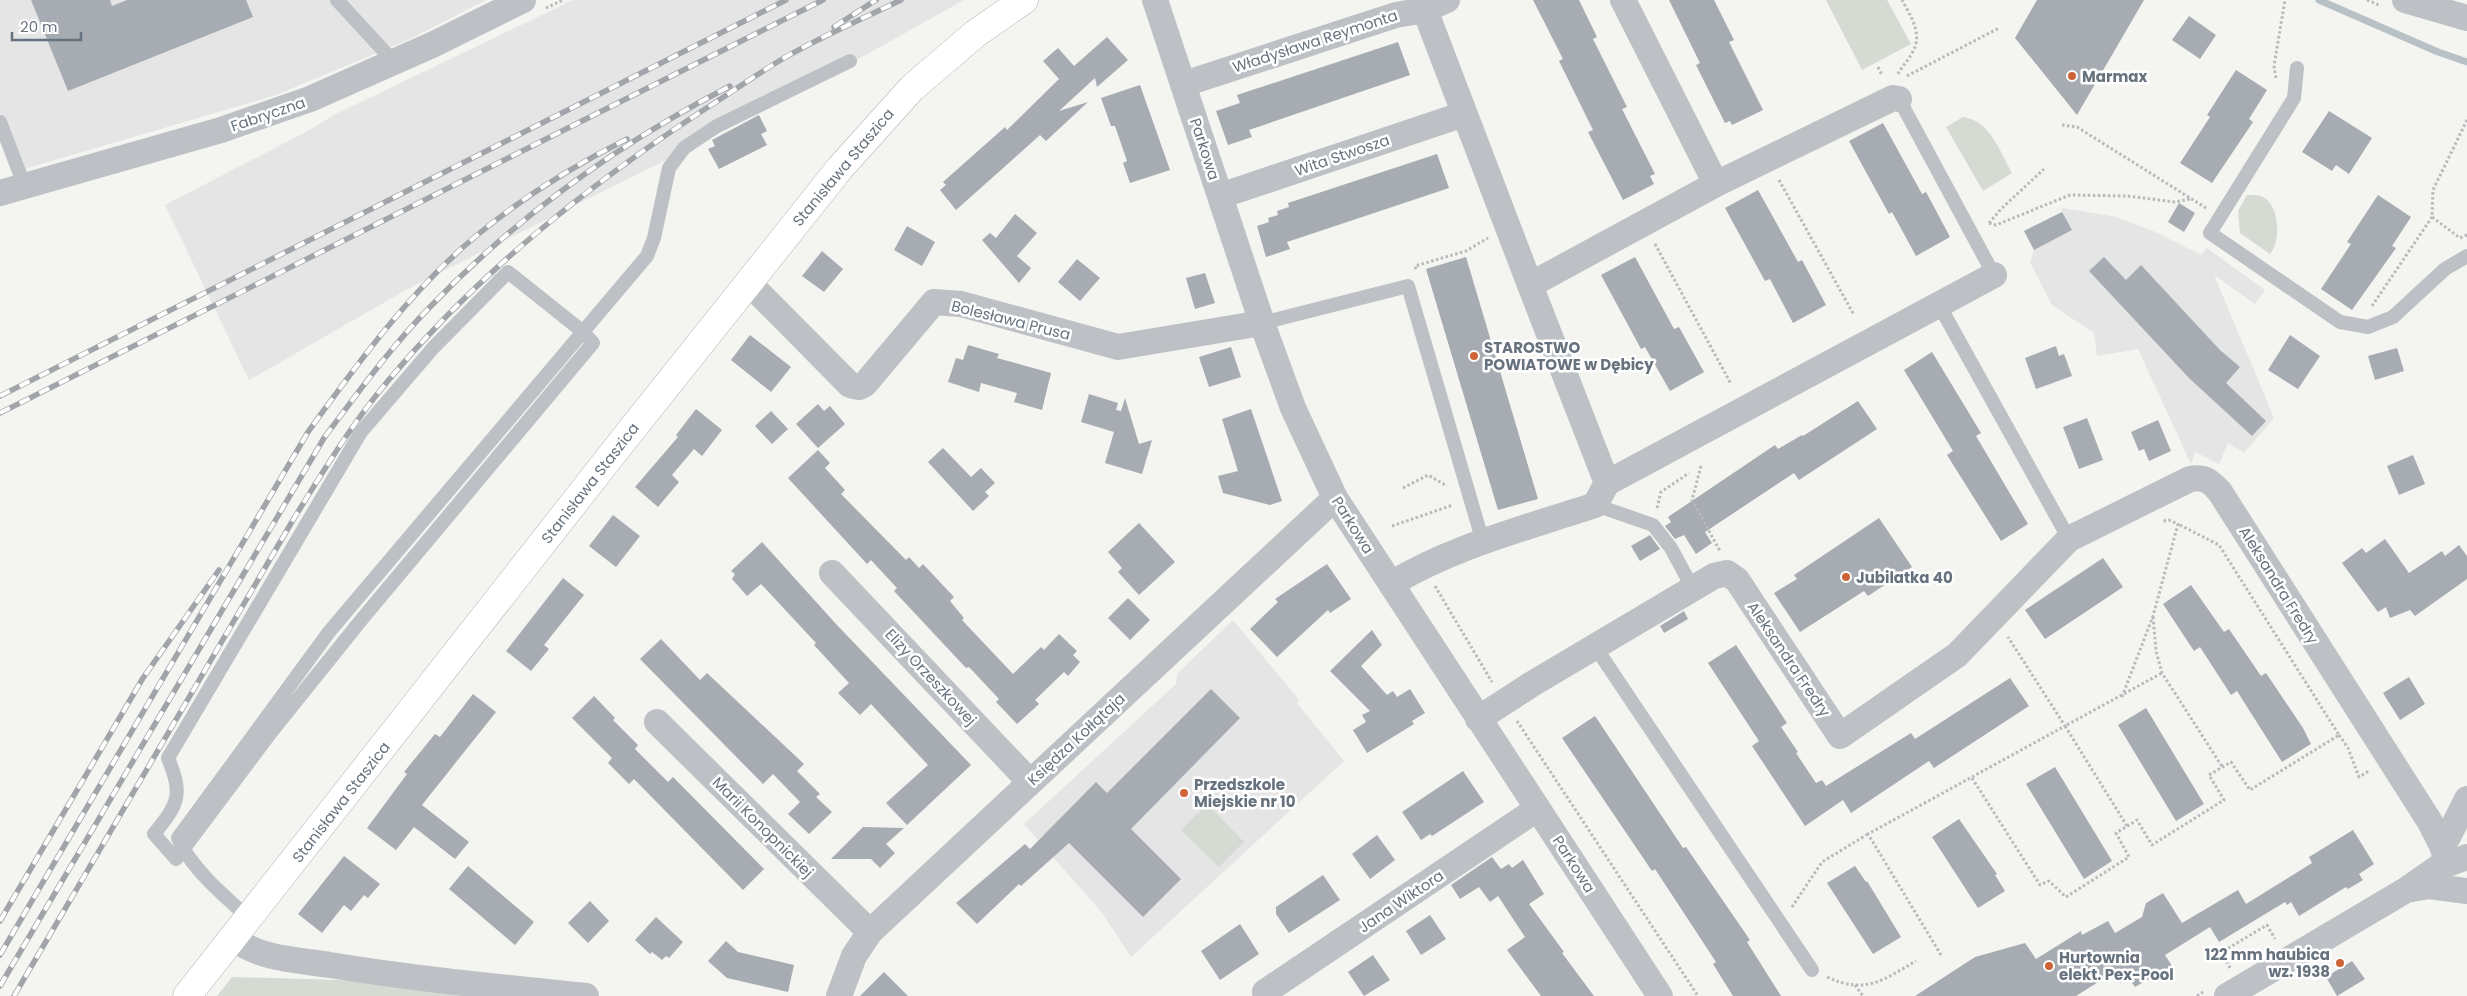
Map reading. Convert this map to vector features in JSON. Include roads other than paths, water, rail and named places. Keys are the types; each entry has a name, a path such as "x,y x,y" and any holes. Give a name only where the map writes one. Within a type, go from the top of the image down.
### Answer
{"street":[{"name":"Fabryczna","path":"12,190 221,130 310,99 394,62 523,0"},
{"name":"Stanisława Staszica","path":"187,996 748,282 840,168 912,88 975,34 1024,0"},
{"name":"Parkowa","path":"1155,0 1262,323 1293,408 1335,498 1660,996"},
{"path":"1622,0 1716,184"},
{"path":"2409,1 2467,18"},
{"name":"Władysława Reymonta","path":"1184,84 1396,15 1436,5"},
{"path":"1436,5 1464,114 1530,285 1601,494"},
{"path":"1530,285 1716,184 1893,98 1898,87"},
{"name":"Wita Stwosza","path":"1220,196 1464,114"},
{"path":"1391,584 1421,566 1601,494 1938,303 1994,275"},
{"name":"Bolesława Prusa","path":"748,282 850,385 859,387 865,384 934,302 961,304 1118,347 1262,323"},
{"name":"Aleksandra Fredry","path":"1693,588 1714,576 1727,573 1737,580 1840,736 1957,655 2069,539 2190,479 2200,477 2210,481 2220,492 2456,853"},
{"name":"Księdza Kołłątaja","path":"839,996 854,956 870,932 1335,498"},
{"name":"Elizy Orzeszkowej","path":"832,573 1030,782"},
{"path":"1478,719 1532,684 1596,648 1693,588"},
{"name":"Marii Konopnickiej","path":"657,722 870,932"},
{"path":"2227,996 2406,890 2456,853 2467,799"},
{"name":"Jana Wiktora","path":"1265,992 1537,809"},
{"path":"2406,890 2430,886 2467,891"},
{"path":"241,928 242,946 264,954 382,974 586,996"}],"lane":[{"path":"337,0 394,62"},
{"path":"241,928 220,892 183,850 178,838 329,632 647,256 654,238 669,168 684,148 717,126 850,61"},
{"path":"2297,68 2294,98 2210,232 2340,322 2368,327 2393,317 2445,269 2467,256"},
{"path":"1898,87 1994,275"},
{"path":"0,122 12,190"},
{"path":"183,850 176,859 154,834 176,802 178,790 168,758 361,432 433,348 508,272 582,331"},
{"path":"1262,323 1408,286 1483,542"},
{"path":"1938,303 2069,539"},
{"path":"1601,494 1653,524 1671,548 1693,588"},
{"path":"1596,648 1812,970"}],"waterway":[{"path":"2319,0 2438,52 2467,62"}],"railway":[{"path":"0,396 786,0"},
{"path":"0,413 823,0"},
{"path":"834,27 876,0"},
{"path":"14,996 293,520 337,449 387,382 422,342 496,268 577,200 661,138 784,58 827,35 901,0"},
{"path":"0,986 324,438 387,355 429,308 462,275 533,213 608,158 648,132 730,86"},
{"path":"0,955 308,432 346,380 407,304 452,257 476,236 512,208 549,183 627,139"},
{"path":"0,921 143,678 219,570"}],"place":[{"name":"Marmax","path":"2072,76"},
{"name":"STAROSTWO POWIATOWE w Dębicy","path":"1474,356"},
{"name":"Jubilatka 40","path":"1846,577"},
{"name":"Przedszkole Miejskie nr 10","path":"1184,793"},
{"name":"122 mm haubica wz. 1938","path":"2340,963"},
{"name":"Hurtownia elekt. Pex-Pool","path":"2049,966"}]}
